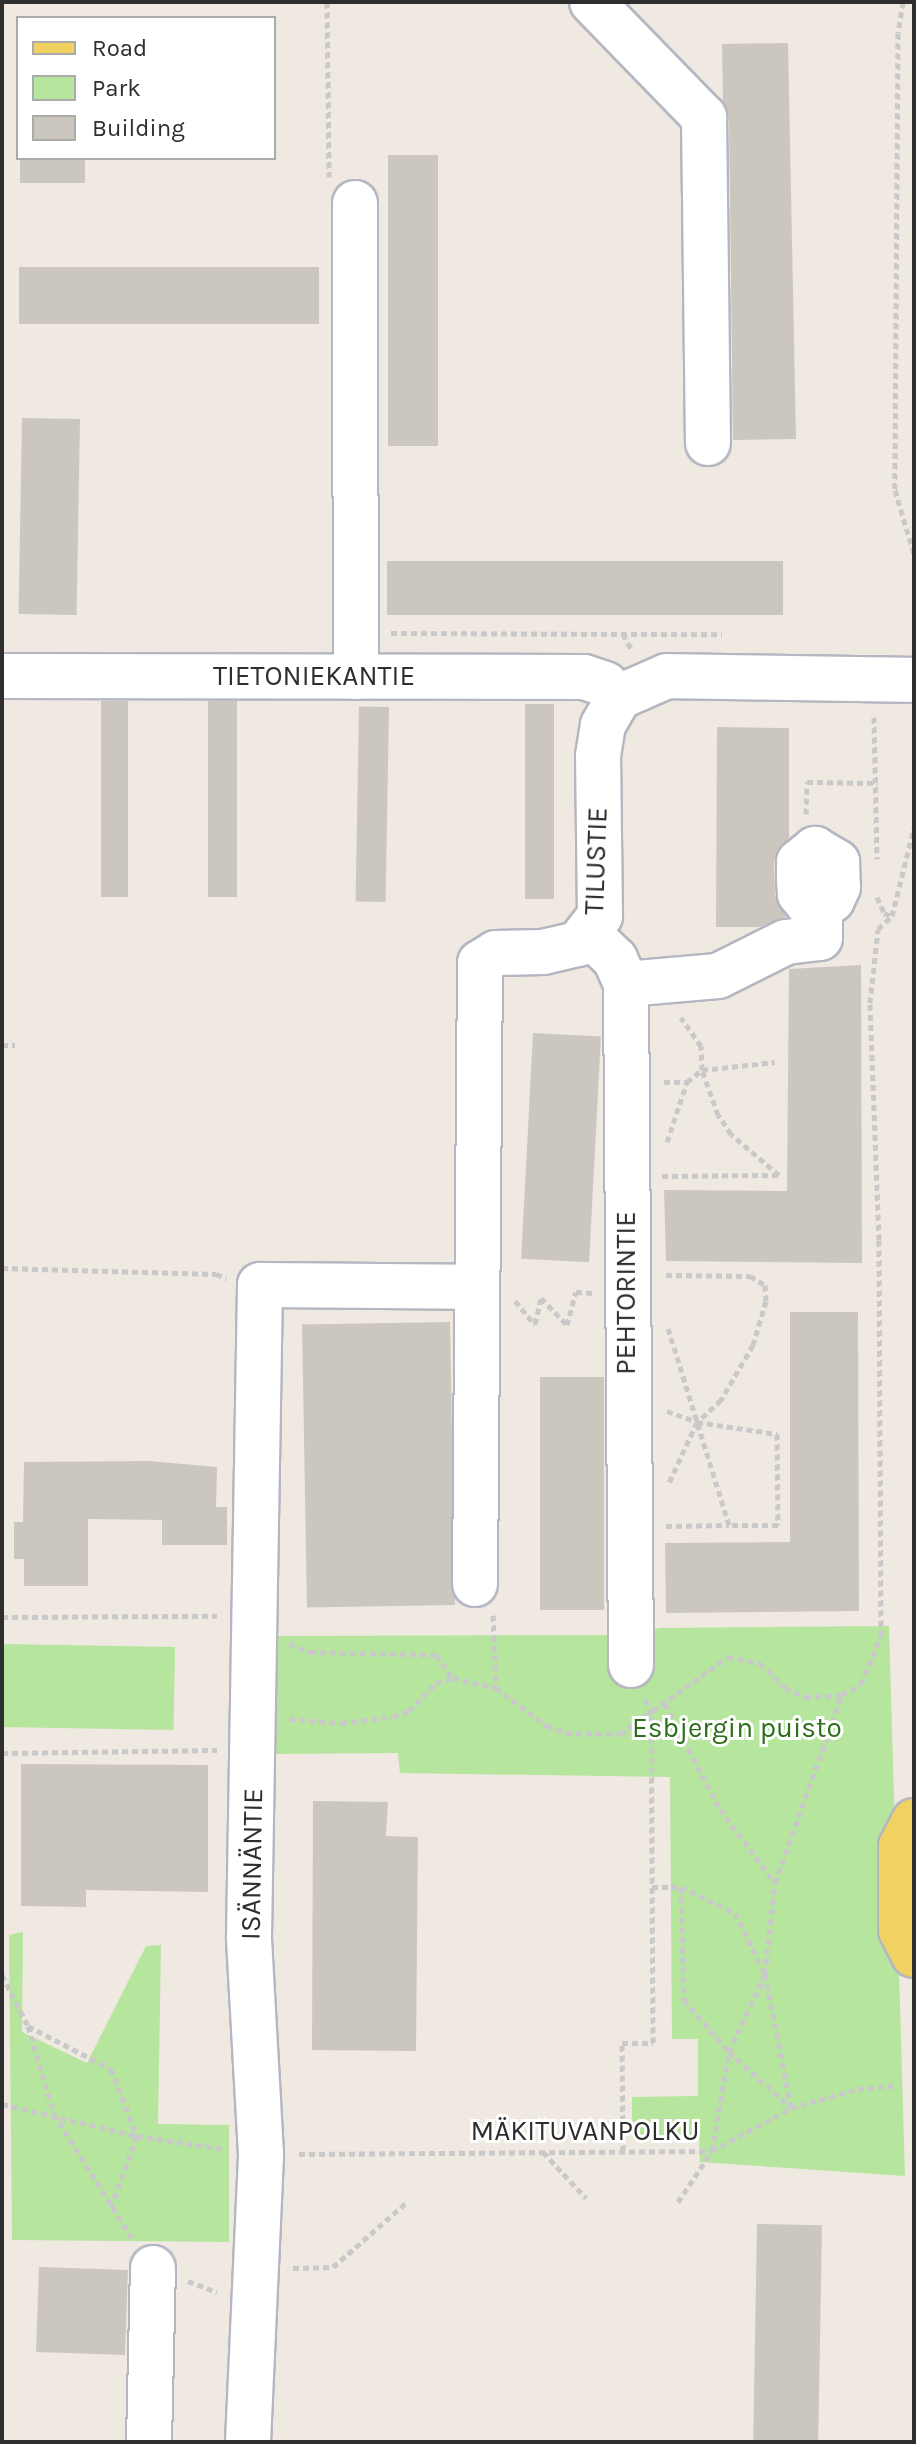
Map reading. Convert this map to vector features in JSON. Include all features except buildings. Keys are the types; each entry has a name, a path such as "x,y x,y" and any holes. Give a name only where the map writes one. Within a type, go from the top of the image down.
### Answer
{"main road":[{"path":"914,1821 901,1846 901,1930 914,1955"}],"street":[{"path":"592,2 704,117 708,443"},
{"path":"355,203 356,677"},
{"name":"TIETONIEKANTIE","path":"2,676 584,677 605,684 619,697"},
{"path":"619,697 667,676 914,680"},
{"name":"TILUSTIE","path":"490,1289 480,963 496,953 543,952 578,944 590,935 600,916 598,756 603,725 619,697"},
{"path":"590,935 642,984 718,976 786,942 820,938 820,906 800,894 799,862 806,853"},
{"name":"PEHTORINTIE","path":"631,1665 625,1275 642,984"},
{"path":"260,1290 490,1289 475,1584"},
{"name":"ISÄNNÄNTIE","path":"248,2442 261,2154 249,1936 257,1623 260,1290"},
{"path":"149,2442 153,2268"}],"path":[{"path":"903,2 898,33 895,490 914,554"},
{"path":"356,632 722,634"},
{"path":"865,708 874,716 878,783 877,871"},
{"path":"806,853 807,782 878,783"},
{"path":"2,1753 254,1741 289,1719 341,1723 393,1717 409,1711 436,1683 453,1678 496,1688 528,1714 566,1733 620,1734 728,1657 760,1663 785,1688 805,1697 842,1695 861,1684 881,1636 879,1240 870,1003 878,929 892,916 914,828"},
{"path":"877,886 877,900 884,913 892,916"},
{"path":"642,984 701,1046 702,1070 718,1115 731,1134 779,1175 654,1176 658,1165"},
{"path":"2,1045 15,1045"},
{"path":"663,1154 687,1082 702,1070 775,1062"},
{"path":"2,1268 216,1274 260,1290"},
{"path":"625,1275 750,1276 765,1285 766,1301 753,1345 721,1400 697,1422 667,1487"},
{"path":"490,1289 535,1325 541,1298 567,1325 576,1292"},
{"path":"665,1318 729,1525"},
{"path":"628,1526 778,1525 777,1434 697,1422"},
{"path":"475,1584 493,1606 496,1688"},
{"path":"2,1617 257,1623 310,1652 436,1655 453,1678"},
{"path":"678,2202 712,2151 729,2052 765,1974 775,1883 842,1695"},
{"path":"664,1704 720,1809 775,1883"},
{"path":"623,2151 622,2043 653,2043 651,1714"},
{"path":"652,1887 681,1887 735,1913 765,1974 791,2108"},
{"path":"681,1887 684,2000 729,2052 791,2108"},
{"path":"2,1975 28,2026 54,2114 111,2208 137,2136 111,2069 28,2026"},
{"name":"MÄKITUVANPOLKU","path":"2,2104 137,2136 261,2154 712,2151 791,2108 858,2089 896,2086"},
{"path":"543,2151 586,2198"},
{"path":"333,2267 407,2202"},
{"path":"153,2268 255,2306"}],"green space":[{"name":"Esbjergin puisto","path":"889,1626 905,2176 700,2162 699,2138 632,2138 632,2097 698,2096 698,2039 672,2039 670,1777 400,1773 398,1753 271,1754 272,1636 640,1635 659,1628"},
{"path":"2,1644 175,1647 174,1730 2,1727"},
{"path":"23,1932 22,2032 87,2063 146,1946 161,1945 158,2124 229,2125 229,2242 12,2240 9,1935"}]}
